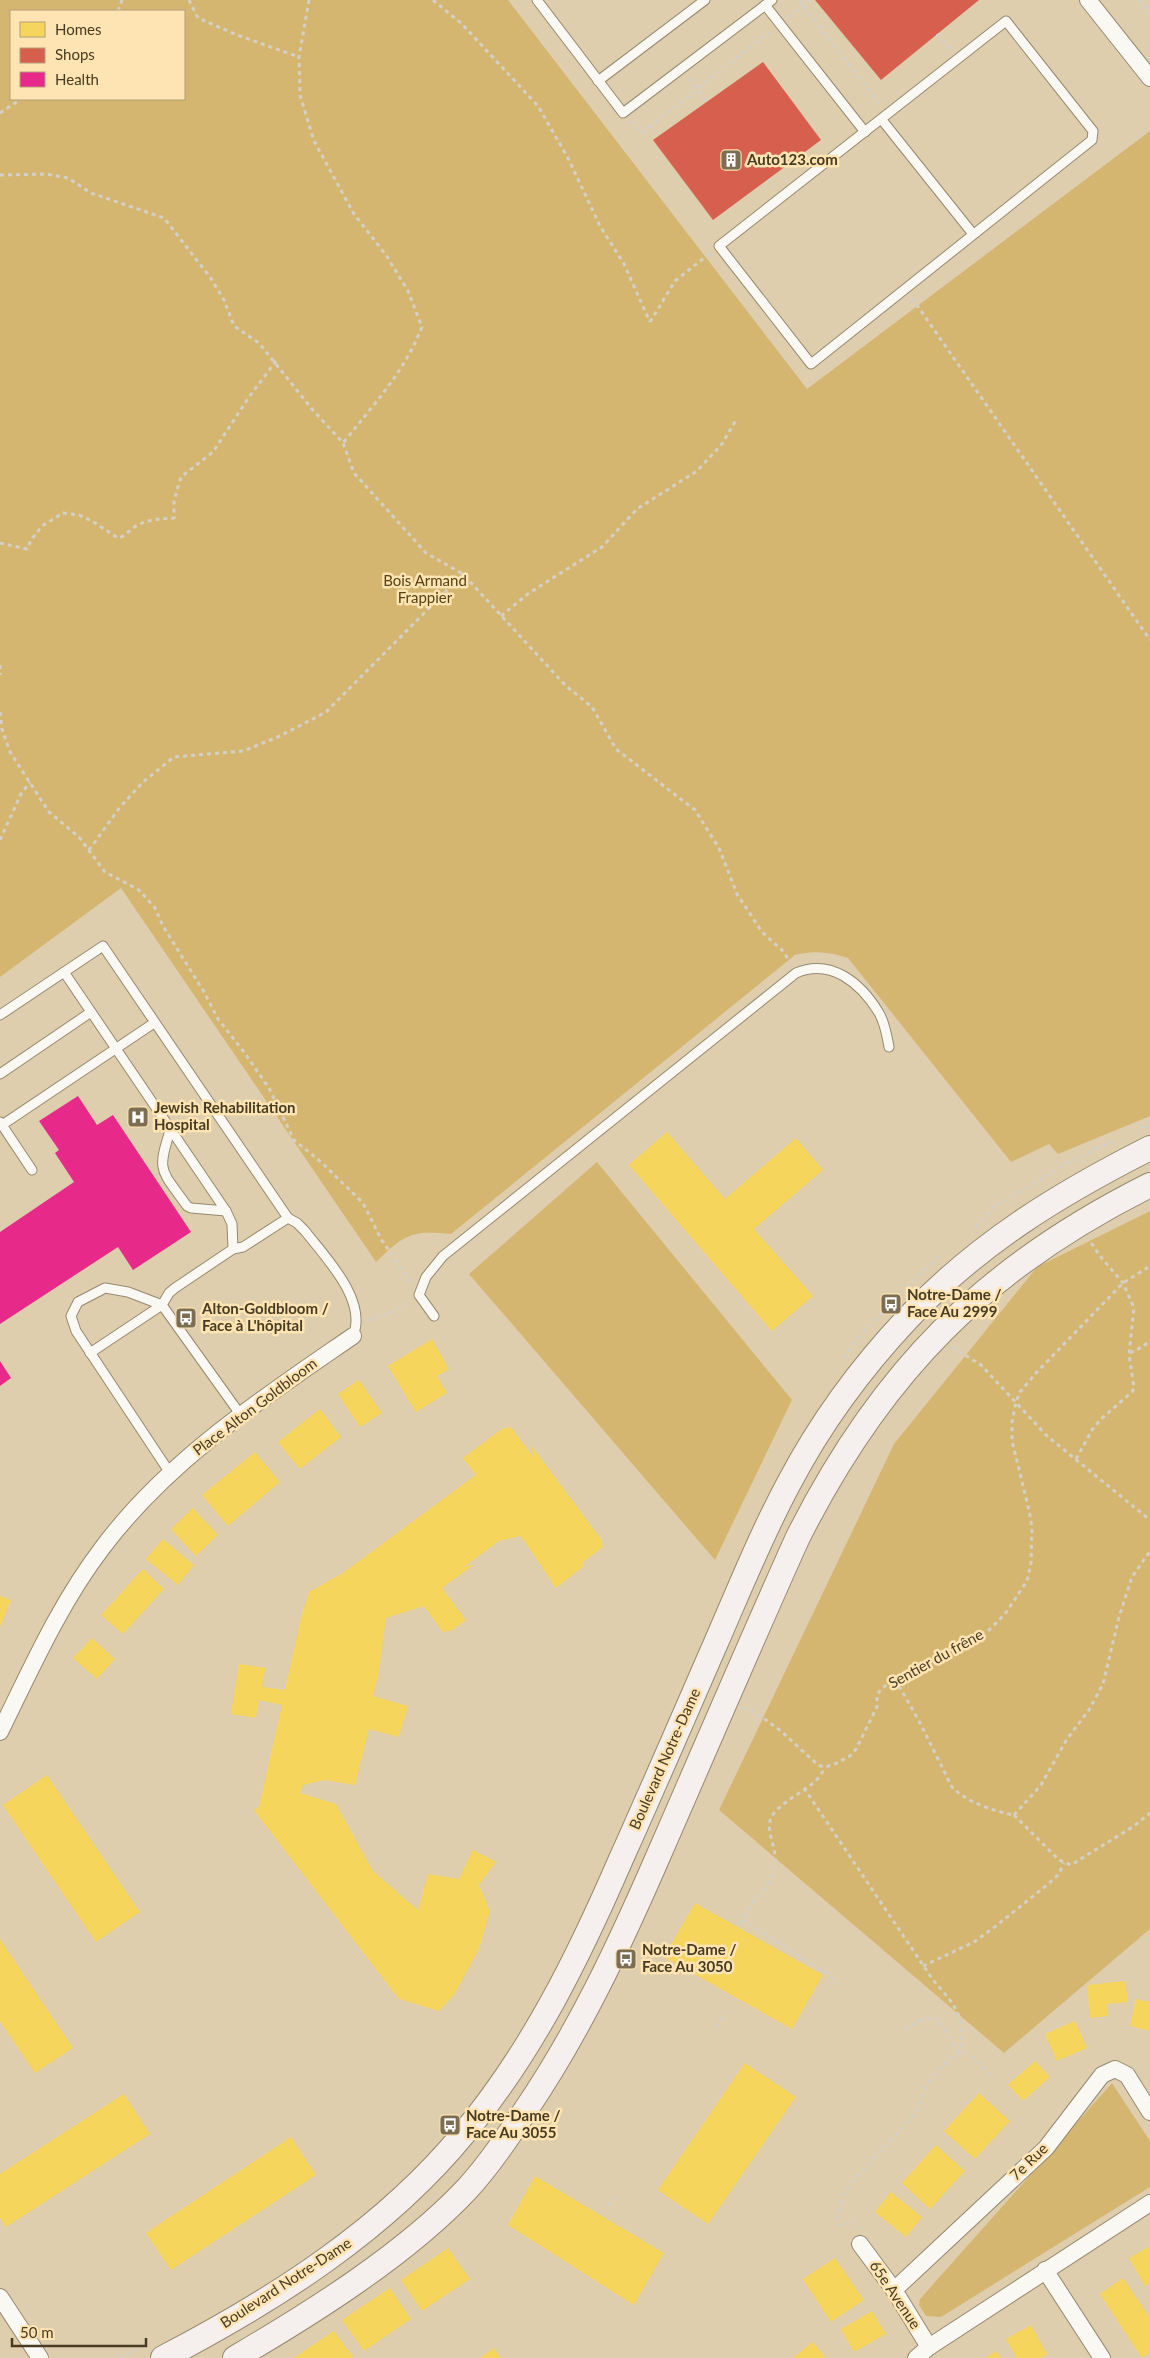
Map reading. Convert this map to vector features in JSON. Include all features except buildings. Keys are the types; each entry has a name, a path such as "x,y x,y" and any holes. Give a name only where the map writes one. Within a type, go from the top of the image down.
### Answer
{"street":[{"path":"1088,0 1150,78"},
{"name":"Boulevard Notre-Dame","path":"160,2348 266,2298 349,2243 422,2180 468,2129 522,2054 578,1956 764,1534 799,1464 835,1408 864,1368 907,1319 969,1262 1034,1212 1083,1183 1150,1148"},
{"path":"235,2358 313,2310 379,2264 450,2205 489,2163 540,2089 598,1987 630,1921 798,1537 822,1492 861,1428 904,1372 933,1339 1001,1277 1079,1223 1150,1185"},
{"name":"Place Alton Goldbloom","path":"0,1732 55,1622 90,1565 114,1533 170,1473 240,1414 355,1329"},
{"name":"7e Rue","path":"894,2290 1046,2148 1102,2075 1115,2069 1127,2076 1150,2112"},
{"path":"916,2358 929,2346 1150,2203"},
{"name":"65e Avenue","path":"860,2244 894,2290 929,2346"},
{"path":"1045,2270 1102,2358"},
{"path":"0,2297 40,2358"}],"lane":[{"path":"537,0 623,113 769,3 865,132"},
{"path":"598,81 704,0"},
{"path":"1006,21 1089,126 1093,136 1088,144 811,364 719,246 865,132 1006,21"},
{"path":"882,120 973,234"},
{"path":"0,1015 103,946 288,1218 305,1231 344,1284 353,1302 355,1329"},
{"path":"434,1316 419,1295 426,1277 443,1256 796,972 818,967 830,969 850,979 879,1013 889,1047"},
{"path":"64,972 226,1211 232,1224 233,1249"},
{"path":"0,1074 92,1012"},
{"path":"32,1170 1,1123 154,1022"},
{"path":"168,1125 161,1163 165,1175 191,1208 226,1211"},
{"path":"90,1353 162,1305 169,1293 233,1249 243,1248 288,1218"},
{"path":"170,1473 76,1331 71,1320 72,1310 78,1302 99,1289 110,1288 128,1292 162,1305 240,1414"}],"path":[{"path":"190,0 198,18 237,35 299,57"},
{"path":"309,0 299,57 300,95 314,141 354,214 386,255 408,291 422,327 411,355 402,369 343,443"},
{"path":"433,0 462,24 538,106 568,158 600,226 624,264 650,322 674,281 719,246"},
{"path":"799,0 883,107"},
{"path":"789,17 810,0"},
{"path":"1139,0 1150,13"},
{"path":"634,123 642,133 772,30"},
{"path":"937,34 942,40"},
{"path":"694,84 707,102"},
{"path":"0,112 19,100"},
{"path":"0,175 46,174 68,178 91,193 164,218 210,277 224,300 234,326 259,343 276,361 312,409 343,443 354,473 426,553 462,574 565,684 592,706 616,749 695,810 719,848 737,894 762,932 783,950 796,972"},
{"path":"905,288 1150,640"},
{"path":"0,543 27,549 31,540 42,526 63,513 85,518 118,538 122,538 140,524 153,519 174,518 174,501 180,478 213,452 249,397 276,361"},
{"path":"501,616 529,593 602,547 637,509 697,471 722,444 736,420"},
{"path":"89,850 120,807 143,782 174,756 243,752 280,736 326,712 462,574"},
{"path":"0,665 0,675"},
{"path":"0,712 2,729 10,752 50,812 79,838 105,872 139,890 155,908 163,926 204,992 218,1019 269,1088 294,1140 321,1162 363,1202 382,1239 419,1295 396,1310 373,1319 355,1329"},
{"path":"0,840 22,794 30,782"},
{"path":"168,1125 204,1096"},
{"path":"1134,1132 1150,1124"},
{"path":"972,1230 996,1204 1006,1201 1062,1166 1117,1140"},
{"path":"1076,1459 1092,1430 1132,1392 1133,1380 1129,1354 1134,1308 1123,1283 1100,1256 1086,1233"},
{"path":"916,1278 942,1255"},
{"path":"1016,1402 1020,1392 1037,1372 1123,1283 1150,1266"},
{"path":"1129,1354 1144,1346 1150,1340"},
{"path":"947,1342 981,1365 1047,1436 1104,1485 1150,1520"},
{"name":"Sentier du frêne","path":"824,1767 843,1760 856,1748 877,1707 877,1695 895,1679 933,1664 970,1638 988,1631 1005,1614 1027,1581 1031,1564 1032,1528 1012,1441 1012,1422 1016,1402"},
{"path":"1014,1816 1041,1784 1067,1739 1089,1710 1103,1684 1118,1617 1132,1577 1150,1551"},
{"path":"895,1679 919,1720 952,1788 957,1793 977,1803 1014,1816 1064,1863 1076,1864 1138,1824 1150,1813"},
{"path":"738,1708 755,1712 793,1740 812,1761 824,1767 821,1775 782,1804 770,1821 771,1834 776,1848 773,1872 764,1892 754,1902 740,1924"},
{"path":"804,1788 923,1966 956,2007 963,2024 960,2051 937,2071 927,2086 916,2113 874,2156 843,2195 838,2221 839,2225 847,2225 850,2221 858,2224 862,2234 860,2244"},
{"path":"923,1966 974,1942 992,1929 1058,1875 1064,1863"},
{"path":"742,1920 800,1959 828,1974 840,1987"},
{"path":"717,2027 726,2012"},
{"path":"905,2029 927,2018 939,2019 954,2046 960,2051 970,2054 992,2075"},
{"path":"608,2206 616,2198"},
{"path":"119,2358 160,2348"}],"green space":[{"name":"Bois Armand Frappier","path":"0,0 508,0 807,389 1150,131 1150,1116 1058,1154 1049,1144 1011,1162 848,958 822,952 802,953 795,955 451,1234 426,1233 409,1236 394,1245 376,1262 121,888 0,977"},
{"path":"597,1162 792,1400 715,1560 469,1274"},
{"path":"1150,1211 1150,1929 1004,2053 719,1810 894,1444 1037,1267"},
{"path":"1112,2083 1150,2141 1150,2187 941,2317 926,2316 919,2305 920,2299"}],"place":[{"name":"Auto123.com","path":"731,160"},
{"name":"Jewish Rehabilitation Hospital","path":"138,1117"},
{"name":"Notre-Dame / Face Au 2999","path":"891,1304"},
{"name":"Alton-Goldbloom / Face à L'hôpital","path":"186,1318"},
{"name":"Notre-Dame / Face Au 3050","path":"626,1959"},
{"name":"Notre-Dame / Face Au 3055","path":"450,2125"}]}
